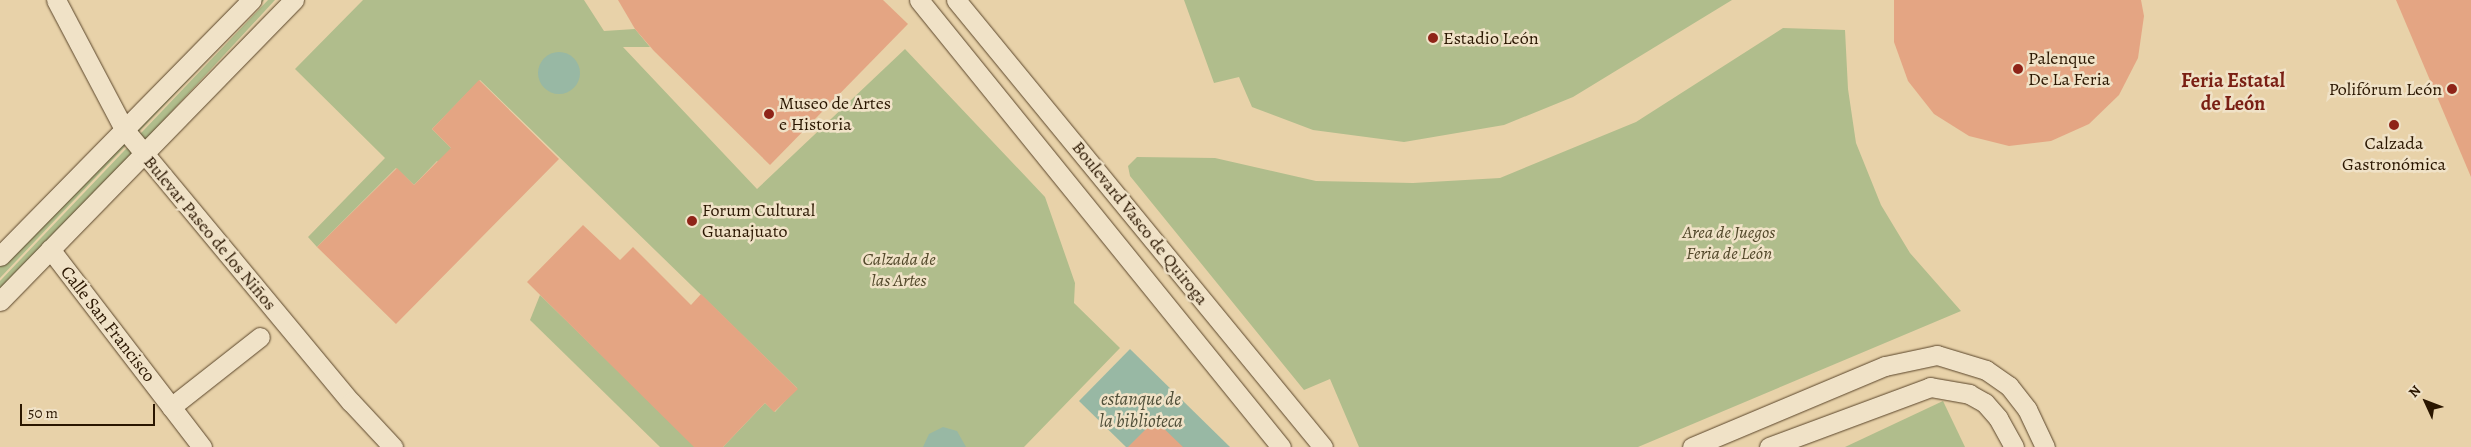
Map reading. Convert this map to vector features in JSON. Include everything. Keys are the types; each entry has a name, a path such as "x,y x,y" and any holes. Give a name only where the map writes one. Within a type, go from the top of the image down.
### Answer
{"street":[{"name":"Bulevar Paseo de los Niños","path":"56,0 124,129 351,402 393,447"},
{"path":"0,256 252,0"},
{"path":"0,301 142,152 294,0"},
{"name":"Boulevard Vasco de Quiroga","path":"919,0 1281,447"},
{"name":"Boulevard Vasco de Quiroga","path":"956,0 1323,447"},
{"name":"Calle San Francisco","path":"50,248 202,447"},
{"path":"171,407 260,337"},
{"path":"1692,447 1886,366 1937,356 1986,370 2009,386 2026,409 2045,447"},
{"path":"1769,447 1930,387 1970,394 1985,403 1998,418 2014,447"}],"green space":[{"path":"261,0 264,0 0,278 0,265"},
{"path":"268,0 275,0 0,297 0,281"},
{"name":"Calzada de las Artes","path":"363,0 584,0 604,31 635,29 650,47 623,47 757,189 905,49 1045,197 1075,283 1074,303 1120,348 1024,447 723,447 765,403 775,412 797,388 480,80 432,129 466,163 453,177 437,161 414,185 396,168 317,247 308,237 385,158 295,69"},
{"name":"Estadio León","path":"1184,0 1732,0 1573,97 1504,125 1404,142 1313,130 1252,107 1239,77 1214,83"},
{"name":"Area de Juegos Feria de León","path":"1783,28 1845,30 1848,89 1856,143 1881,205 1910,253 1961,311 1638,447 1359,447 1330,379 1304,390 1130,176 1128,166 1137,157 1215,158 1316,181 1413,183 1500,178 1636,122"},
{"path":"540,295 696,447 660,447 530,320"},
{"path":"1943,401 1965,447 1845,447"}],"water":[{"path":"563,52 571,55 577,61 580,73 577,85 571,91 555,94 547,91 541,85 538,69 541,61 547,55"},
{"name":"estanque de la biblioteca","path":"1130,349 1230,447 1126,447 1079,401"},
{"path":"943,427 957,431 966,447 923,447 929,434"}],"building":[{"name":"Museo de Artes e Historia","path":"618,0 883,0 908,24 770,165 654,51 635,29"},
{"name":"Palenque De La Feria","path":"1894,0 2141,0 2144,16 2138,58 2119,95 2089,124 2051,141 2009,146 1969,136 1934,114 1908,81 1894,42"},
{"name":"Polifórum León","path":"2396,0 2471,0 2471,177"},
{"path":"479,80 559,159 396,324 317,247 397,168 414,185 451,148 432,129"},
{"path":"583,225 620,260 633,247 691,305 701,294 798,389 774,412 765,403 723,447 694,447 527,282"},
{"path":"1155,420 1183,447 1128,447"}],"place":[{"name":"Estadio León","path":"1433,38"},
{"name":"Palenque De La Feria","path":"2018,69"},
{"name":"Polifórum León","path":"2452,89"},
{"name":"Museo de Artes e Historia","path":"769,114"},
{"name":"Calzada Gastronómica","path":"2394,125"},
{"name":"Forum Cultural Guanajuato","path":"692,221"}],"district":[{"name":"Feria Estatal de León","path":"2233,92"}]}
